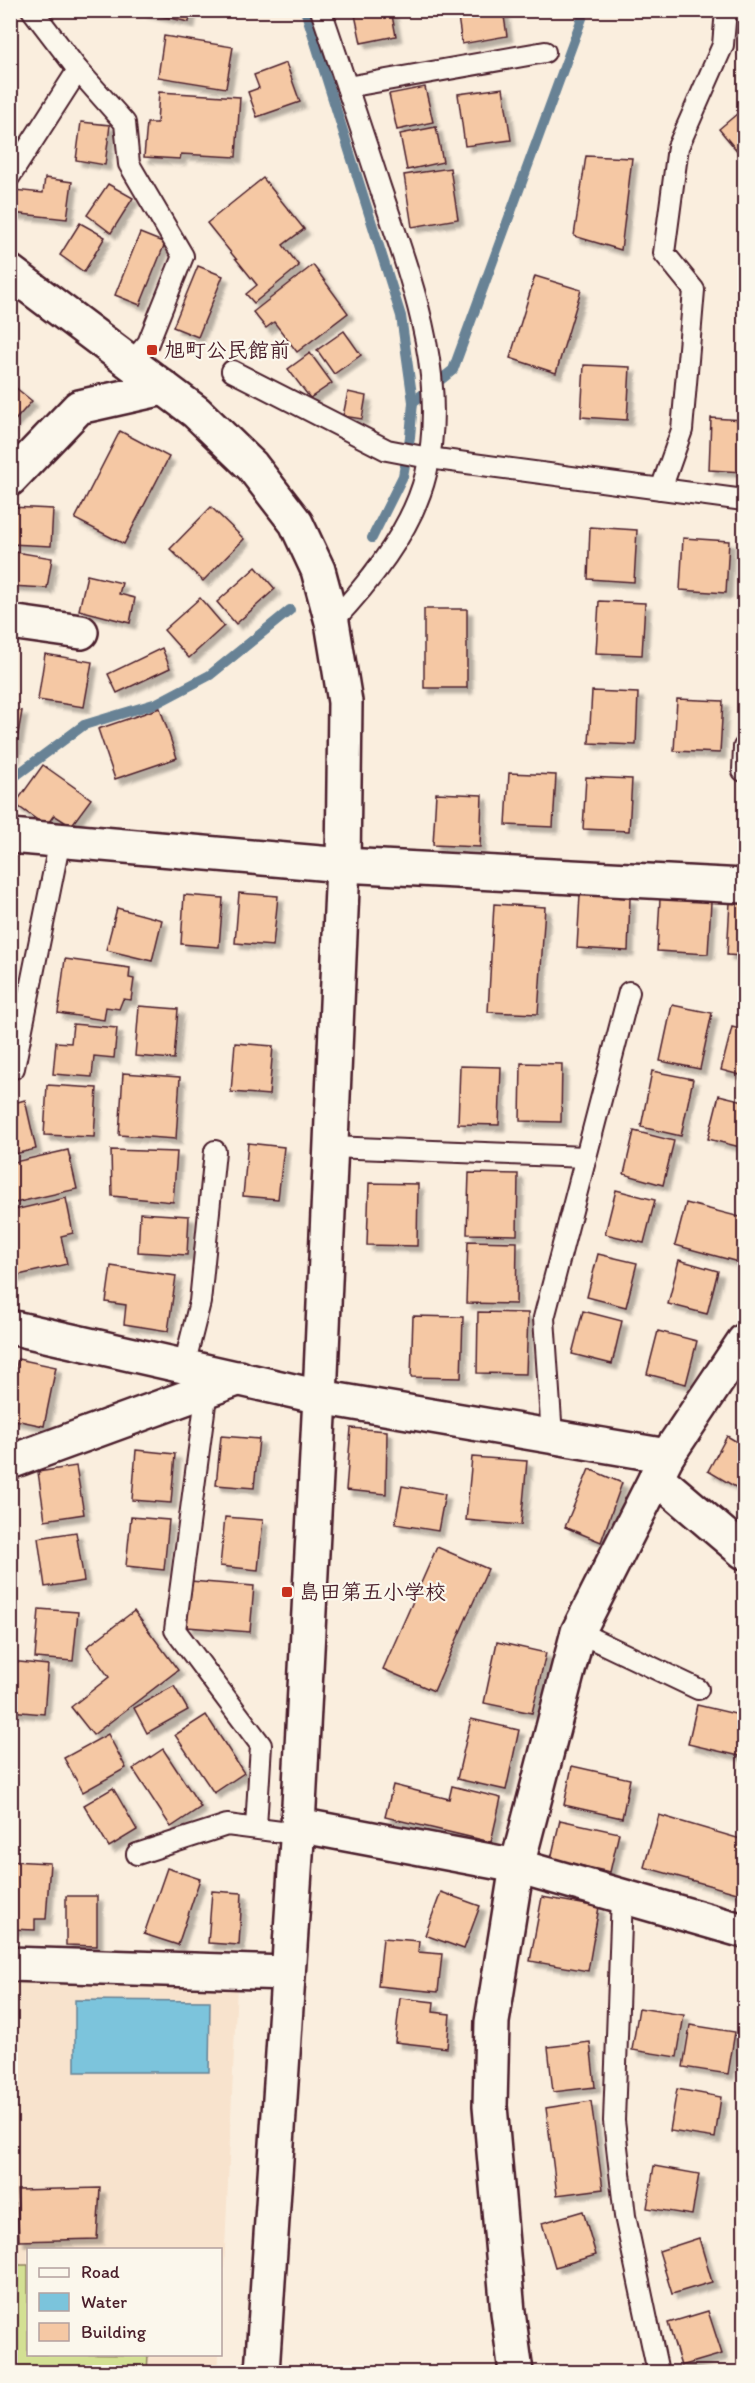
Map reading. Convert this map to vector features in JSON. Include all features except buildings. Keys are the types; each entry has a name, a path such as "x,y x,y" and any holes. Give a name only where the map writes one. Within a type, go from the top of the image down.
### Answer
{"street":[{"path":"10,272 196,412 252,466 296,523 318,570 332,622 345,702 343,865 320,1397 298,1830 262,2373"},
{"path":"10,479 79,407 164,388"},
{"path":"10,622 81,632"},
{"path":"10,836 343,865 744,886"},
{"path":"10,1327 320,1397 552,1436 661,1467 744,1552"},
{"path":"516,2373 508,2312 490,2106 492,2022 517,1866 578,1632 661,1467 744,1341"},
{"path":"10,1462 240,1378"},
{"path":"298,1830 517,1866 744,1931"},
{"path":"10,1964 288,1973"}],"lane":[{"path":"32,10 78,70 125,123 129,164 183,256 148,343 132,362"},
{"path":"321,10 416,294 429,361 435,414 426,476 412,510 392,547 356,596 332,622"},
{"path":"661,489 682,430 694,290 664,253 678,147 723,45 726,10"},
{"path":"347,87 544,52"},
{"path":"10,176 78,70"},
{"path":"232,371 387,450 429,458 744,500"},
{"path":"743,771 744,747"},
{"path":"14,1068 60,840"},
{"path":"552,1436 544,1318 629,992"},
{"path":"331,1147 586,1157"},
{"path":"184,1366 200,1302 215,1151"},
{"path":"207,1389 174,1630 261,1745 256,1827"},
{"path":"578,1632 698,1689"},
{"path":"136,1854 227,1825 298,1830"},
{"path":"622,1896 614,2121 625,2216 658,2373"}],"shaded area":[{"path":"11,1977 237,1985 222,2314 222,2248 27,2248 27,2356 219,2356 218,2372 11,2372"}],"green space":[{"path":"10,2265 27,2265 27,2356 148,2356 147,2372 11,2372"}],"water":[{"path":"75,2000 210,2001 209,2072 75,2072"}],"waterway":[{"path":"305,10 401,316 413,402 403,476 372,538"},
{"path":"413,402 453,370 585,10"},
{"path":"10,780 84,725 157,703 210,675 290,610"}],"place":[{"name":"旭町公民館前","path":"152,350"},
{"name":"島田第五小学校","path":"287,1592"}]}
